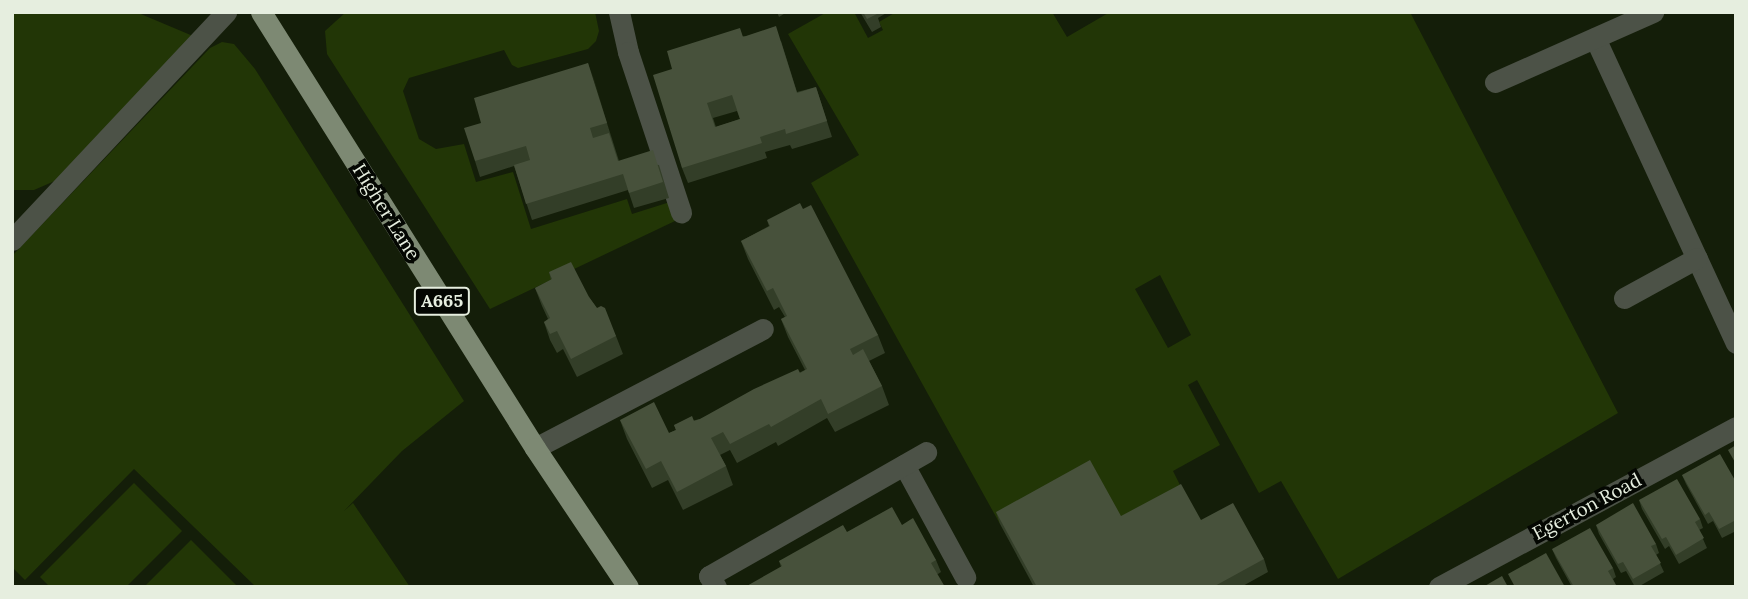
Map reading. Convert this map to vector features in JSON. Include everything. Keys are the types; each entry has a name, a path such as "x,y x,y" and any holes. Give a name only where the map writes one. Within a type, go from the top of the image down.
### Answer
{"main road":[{"name":"Higher Lane","path":"261,12 535,448 628,587"}],"street":[{"path":"15,232 226,12"},
{"path":"619,12 628,52 681,212"},
{"path":"1495,82 1653,12"},
{"path":"1595,38 1736,343"},
{"path":"1624,298 1697,258"},
{"path":"535,448 763,328"},
{"name":"Egerton Road","path":"1439,587 1736,427"},
{"path":"716,587 709,576 926,452"},
{"path":"904,465 965,577"}],"green space":[{"path":"12,12 136,12 193,36 57,180 34,190 12,190"},
{"path":"346,12 595,12 599,31 596,41 588,49 518,68 512,65 504,50 409,78 403,91 419,139 436,149 464,144 476,182 513,172 531,229 627,199 632,214 670,202 675,221 490,309 327,54 325,31"},
{"path":"827,12 854,12 868,38 883,30 879,22 896,12 1052,12 1067,37 1110,12 1410,12 1618,413 1338,579 1281,481 1259,493 1197,380 1188,385 1220,445 1173,471 1186,497 1125,529 1095,473 1000,524 811,183 859,155 788,34","holes":["1160,275 1191,335 1168,348 1135,289"]},
{"path":"222,42 234,44 255,69 464,401 402,451 344,511 353,503 410,587 256,587 134,469 25,580 12,567 12,256 210,48"},
{"path":"134,483 182,531 126,587 50,587 40,577"},
{"path":"191,540 238,587 144,587"}],"building":[{"path":"863,12 876,12 877,14 867,19"},
{"path":"776,26 797,93 816,87 827,121 786,134 785,129 760,137 762,143 682,168 653,75 672,69 667,51 740,28 743,37","holes":["732,95 740,119 715,127 707,103"]},
{"path":"588,63 607,123 590,128 593,138 609,133 618,161 653,150 663,182 629,193 623,174 526,204 514,165 530,160 526,146 475,161 464,128 481,123 474,98"},
{"path":"800,203 803,209 811,205 878,335 850,349 853,355 863,349 882,386 828,414 821,399 771,427 769,424 730,444 723,432 711,438 726,466 677,492 661,461 646,469 620,420 654,402 669,433 676,430 674,425 692,416 694,421 700,419 754,389 798,369 800,373 807,369 781,319 787,316 773,288 767,291 741,241 770,226 767,220"},
{"path":"571,262 597,308 605,308 616,336 571,359 557,331 550,334 544,322 550,318 535,288 552,279 549,272"},
{"path":"1736,445 1736,464 1728,450"},
{"path":"1720,454 1736,482 1736,520 1719,529 1709,512 1705,515 1682,475"},
{"path":"1090,460 1121,516 1181,484 1201,520 1233,503 1264,559 1213,587 1037,587 996,512"},
{"path":"1677,479 1700,519 1695,522 1704,538 1676,555 1666,537 1662,539 1639,500"},
{"path":"1633,503 1656,544 1651,546 1661,563 1633,579 1623,562 1618,564 1596,525"},
{"path":"892,507 902,525 913,518 936,560 931,563 945,587 745,587 782,566 779,561 843,525 847,532"},
{"path":"1590,528 1613,568 1608,571 1617,587 1574,587 1552,549"},
{"path":"1546,553 1565,587 1515,587 1508,574"},
{"path":"1502,576 1508,587 1483,587"}]}
